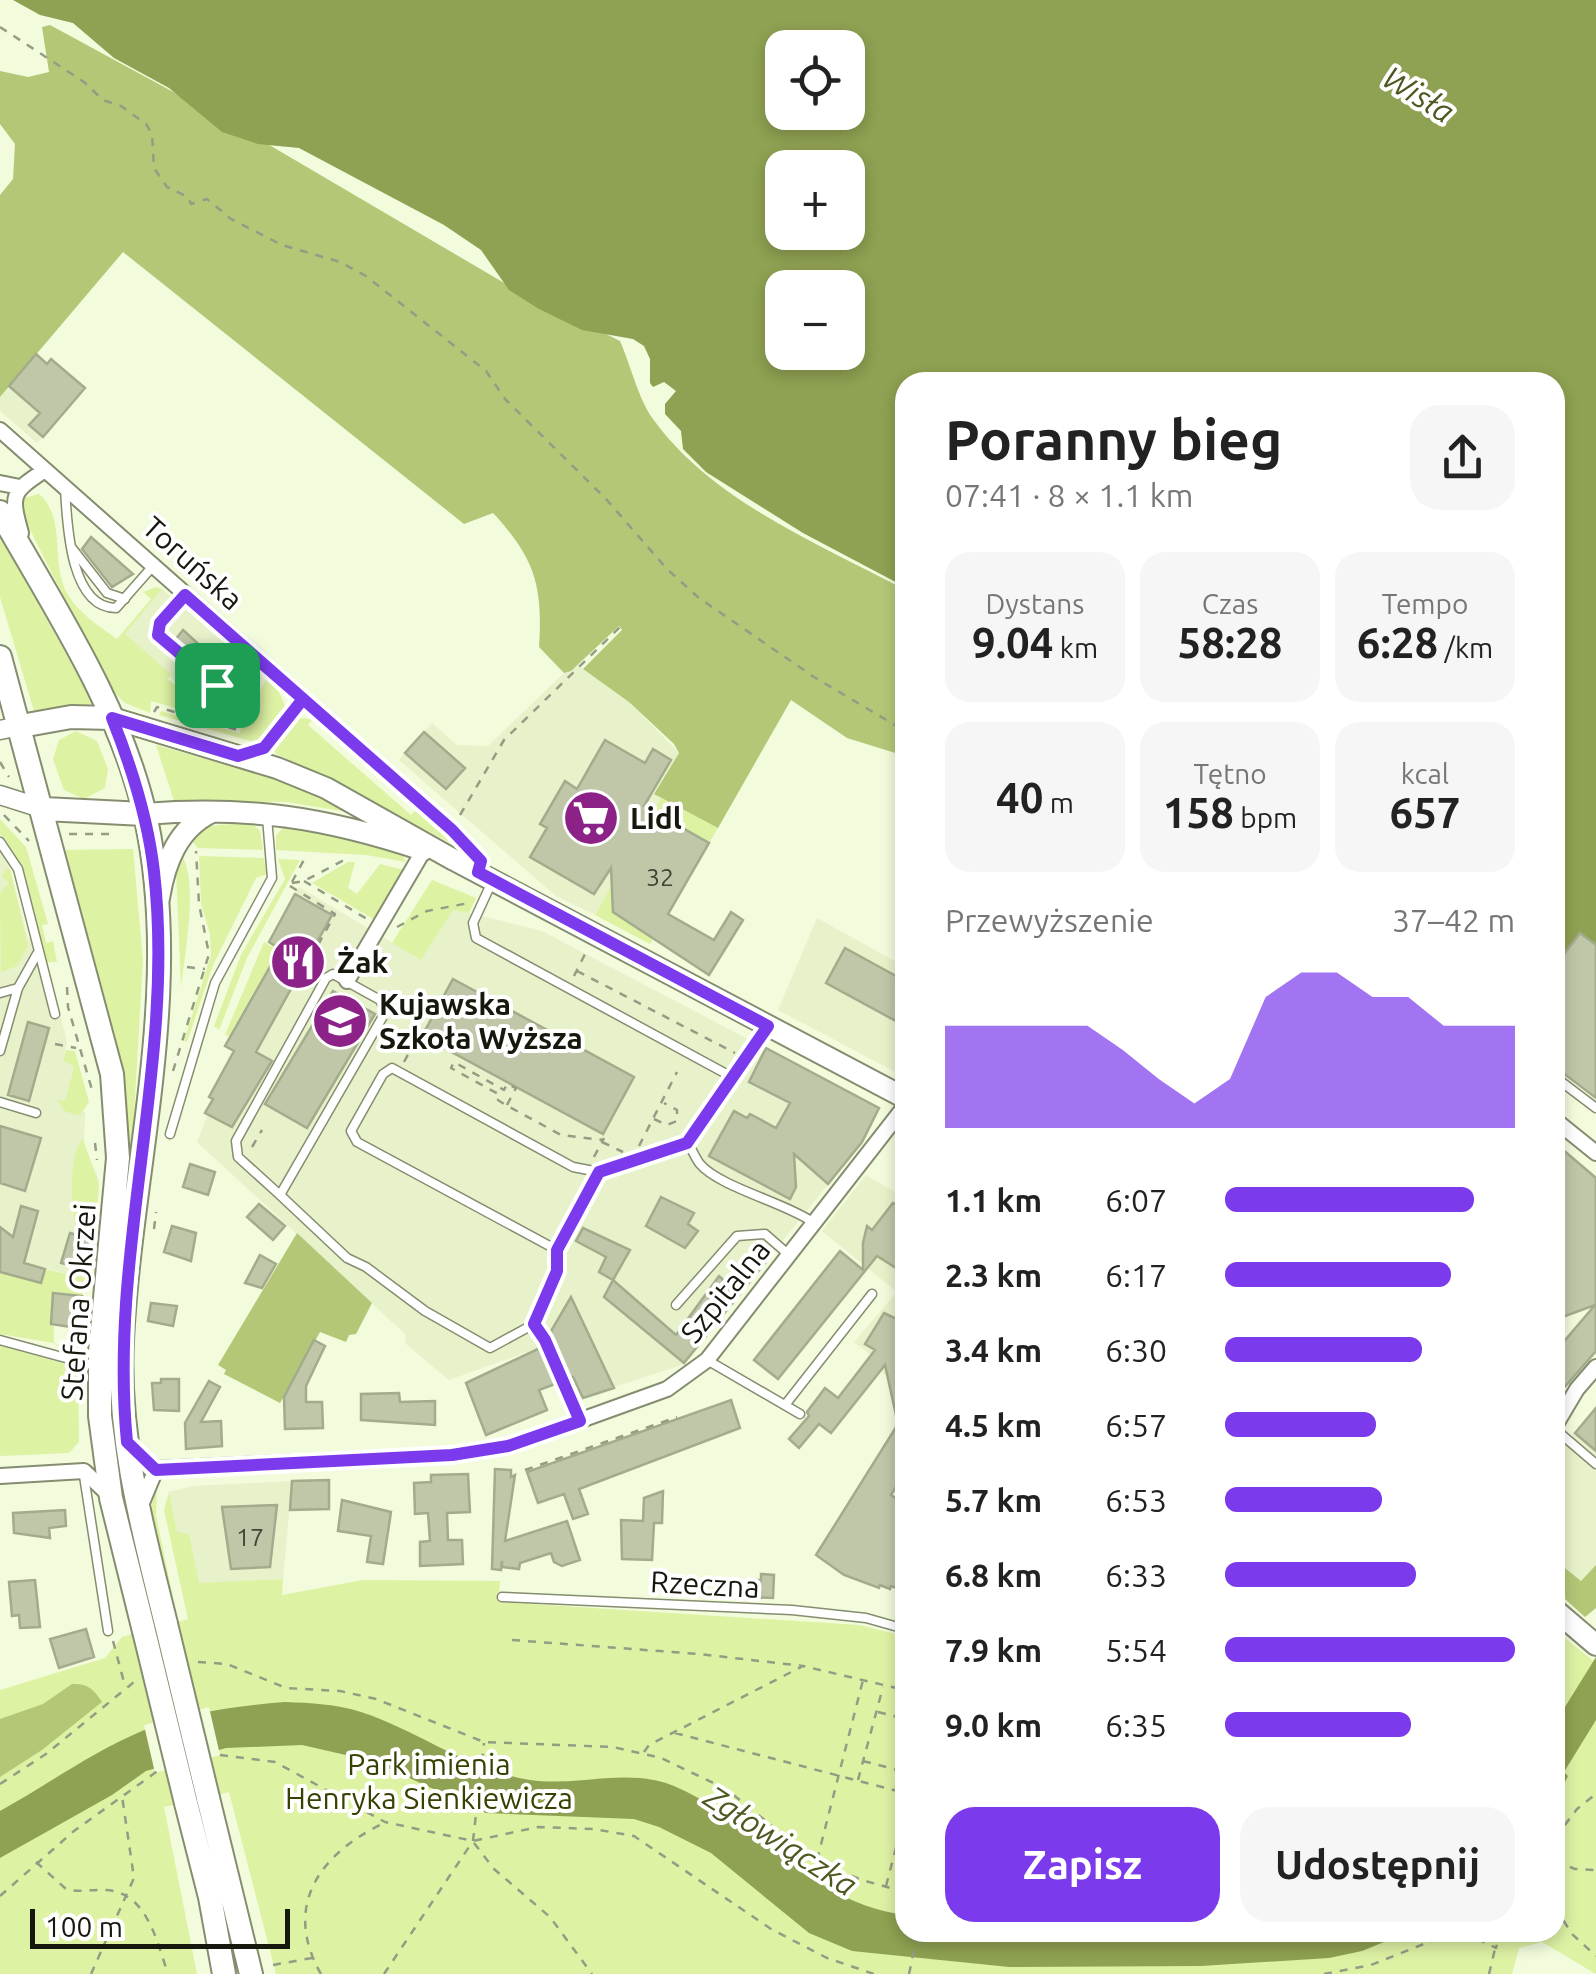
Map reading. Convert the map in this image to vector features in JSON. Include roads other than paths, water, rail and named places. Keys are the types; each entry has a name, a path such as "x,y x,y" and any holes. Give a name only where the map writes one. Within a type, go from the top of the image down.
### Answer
{"main road":[{"path":"0,512 112,718"},
{"path":"0,657 10,728 71,717 112,718 238,756 326,788 426,847 895,1093"},
{"name":"Stefana Okrzei","path":"112,718 144,814 157,905 154,1039 122,1343 127,1442 155,1627"},
{"name":"Stefana Okrzei","path":"10,728 44,809 112,1074 118,1158 99,1367 102,1434 111,1498 155,1627 197,1800 224,1974"},
{"path":"44,809 144,814 267,813 331,822 426,847"},
{"path":"157,905 180,837 199,818 214,812"},
{"path":"1565,1619 1596,1645"},
{"name":"Stefana Okrzei","path":"197,1800 261,1970"}],"street":[{"name":"Toruńska","path":"0,430 452,830 481,861 486,876"},
{"path":"20,547 13,504 20,487 45,470"},
{"path":"0,483 20,487"},
{"path":"238,756 264,748 303,699"},
{"path":"5,790 44,809"},
{"path":"340,977 379,927 426,847"},
{"name":"Szpitalna","path":"156,1470 452,1455 508,1446 667,1389 707,1360 895,1119"},
{"path":"1565,1128 1596,1153"},
{"path":"1565,1410 1596,1367"},
{"path":"84,1472 102,1434"},
{"path":"127,1442 156,1470 147,1484 139,1514"},
{"path":"0,1476 84,1472 111,1498"}],"lane":[{"path":"65,488 70,547 108,593 125,599 153,566"},
{"path":"185,595 160,623 160,638 221,686 251,654"},
{"path":"170,1134 215,983 272,878 267,813"},
{"path":"0,842 11,855 55,1014"},
{"path":"0,861 11,855"},
{"path":"486,876 482,903 472,927 476,938 732,1076"},
{"path":"0,1052 18,988 38,950"},
{"path":"280,1194 386,1010 380,1000 340,977 326,978 241,1129 236,1146 244,1161 347,1258 366,1267 425,1312 490,1348 534,1324 557,1271 557,1250 599,1172"},
{"path":"0,992 18,988"},
{"path":"557,1250 353,1139 351,1131 385,1070 399,1072 586,1172 599,1172 687,1143 768,1026"},
{"path":"1565,1085 1596,1108"},
{"path":"0,1102 36,1113"},
{"path":"687,1143 703,1166 814,1223"},
{"path":"676,1305 737,1236 765,1234 789,1255"},
{"path":"785,1406 872,1294"},
{"path":"534,1324 545,1340 580,1421"},
{"path":"0,1340 99,1367"},
{"path":"707,1360 800,1414"},
{"path":"1565,1436 1596,1464"},
{"path":"84,1472 108,1631"},
{"name":"Rzeczna","path":"502,1597 792,1610 866,1618 895,1626"}],"water":[{"name":"Wisła","path":"13,0 1596,0 1596,1028 1565,1004 1565,372 895,372 895,582 803,533 706,472 683,449 681,431 665,414 665,404 676,391 664,382 653,387 650,383 650,359 644,346 633,339 582,330 539,309 509,290 481,250 444,225 299,148 258,144 222,132 169,88 114,58 73,23 40,15"},
{"path":"1596,1657 1596,1720 1565,1770 1565,1707"},
{"path":"285,1702 333,1706 361,1712 465,1760 508,1775 548,1781 639,1778 674,1786 704,1801 841,1895 895,1913 895,1942 1384,1942 1329,1958 1201,1966 1009,1967 852,1951 809,1933 711,1853 659,1827 634,1819 486,1813 372,1761 302,1745 226,1748 146,1771 112,1795 0,1858 0,1811 142,1731 176,1719"}],"place":[{"name":"Lidl","path":"591,818"},
{"name":"Żak","path":"298,962"},
{"name":"Kujawska Szkoła Wyższa","path":"340,1021"}],"park label":[{"name":"Park imienia Henryka Sienkiewicza","path":"429,1781"}],"water label":[{"name":"Zgłowiączka","path":"781,1840"}]}
